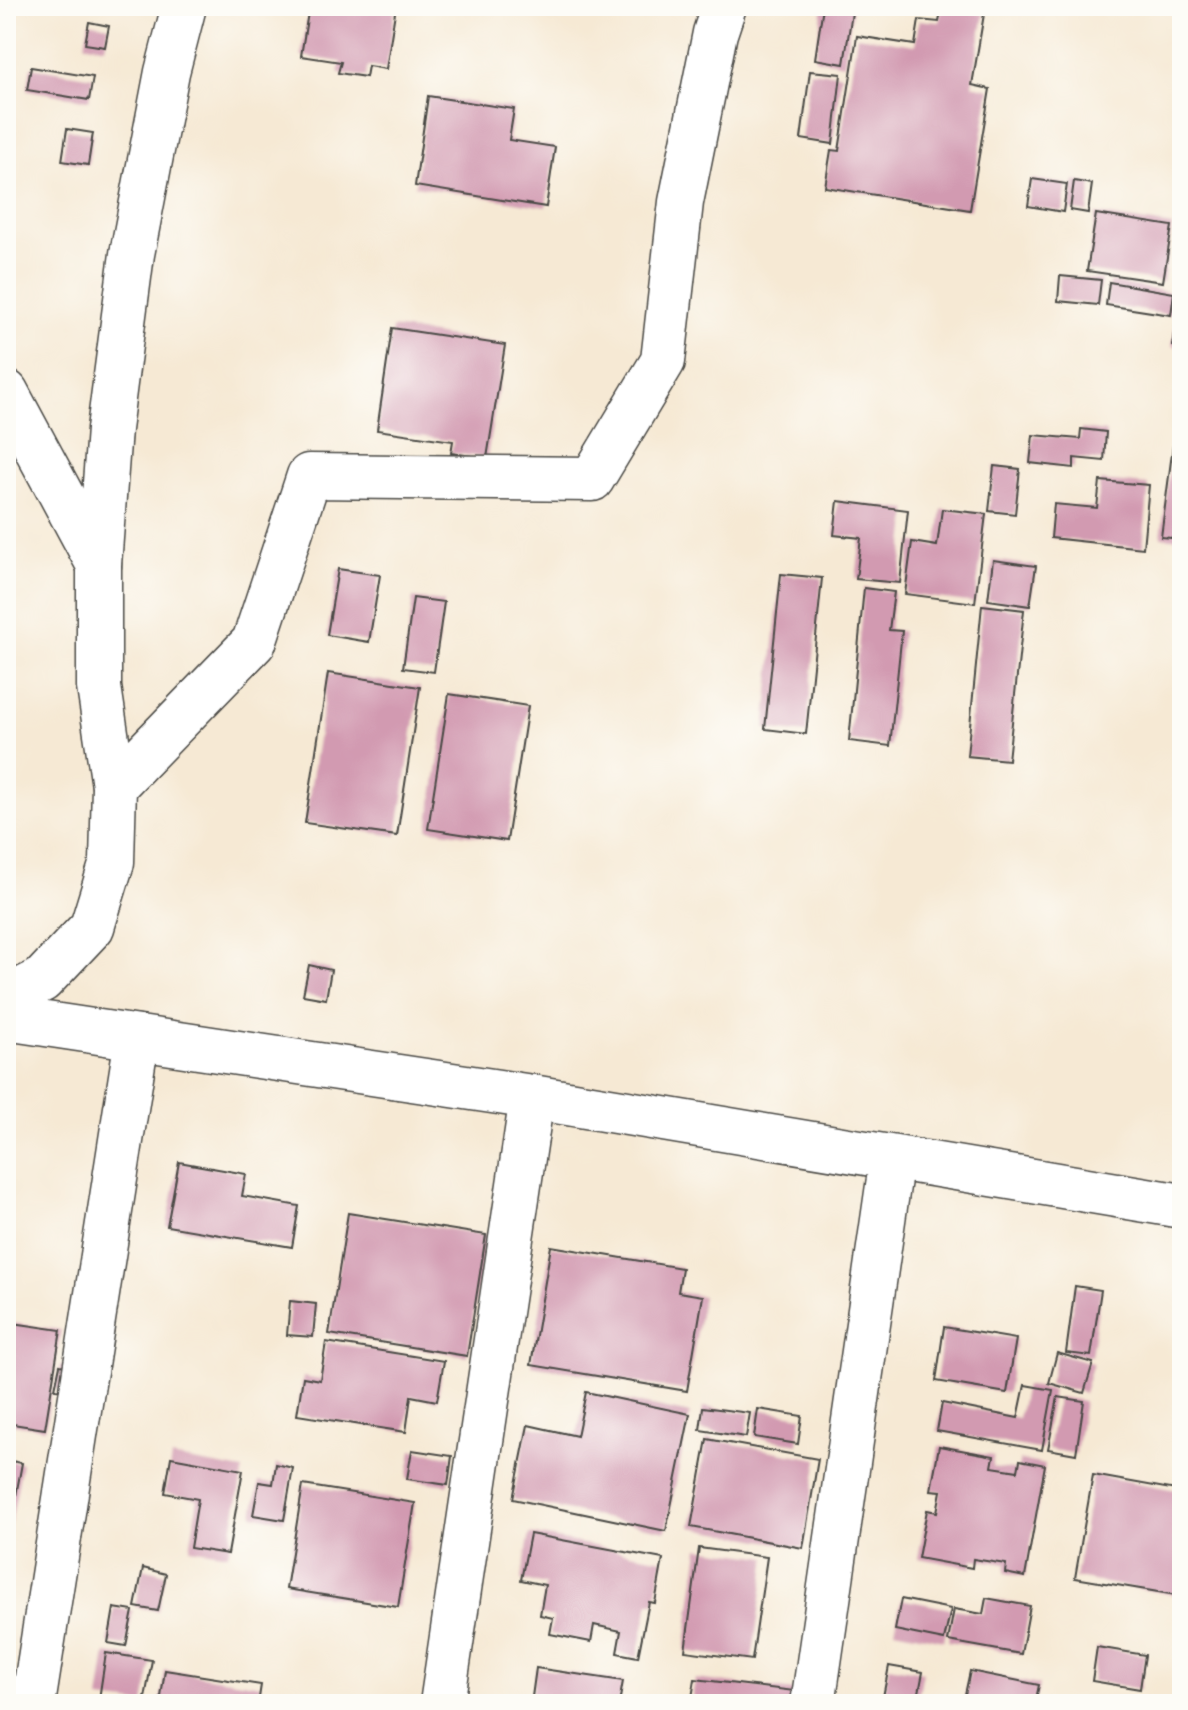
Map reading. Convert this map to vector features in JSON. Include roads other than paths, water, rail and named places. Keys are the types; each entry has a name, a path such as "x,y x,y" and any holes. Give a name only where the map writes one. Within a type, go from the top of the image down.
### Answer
{"street":[{"path":"6,998 42,980 92,927 112,862 114,786 99,687 99,565 109,429 132,254 167,72 184,6"},
{"path":"114,786 254,642 309,476 592,479 663,361 681,202 715,33 724,6"},
{"path":"6,392 99,565"},
{"path":"6,1018 532,1097 1182,1206"},
{"path":"6,1030 51,1025"},
{"path":"33,1704 137,1038"},
{"path":"442,1704 532,1097"},
{"path":"813,1704 892,1158"}]}
